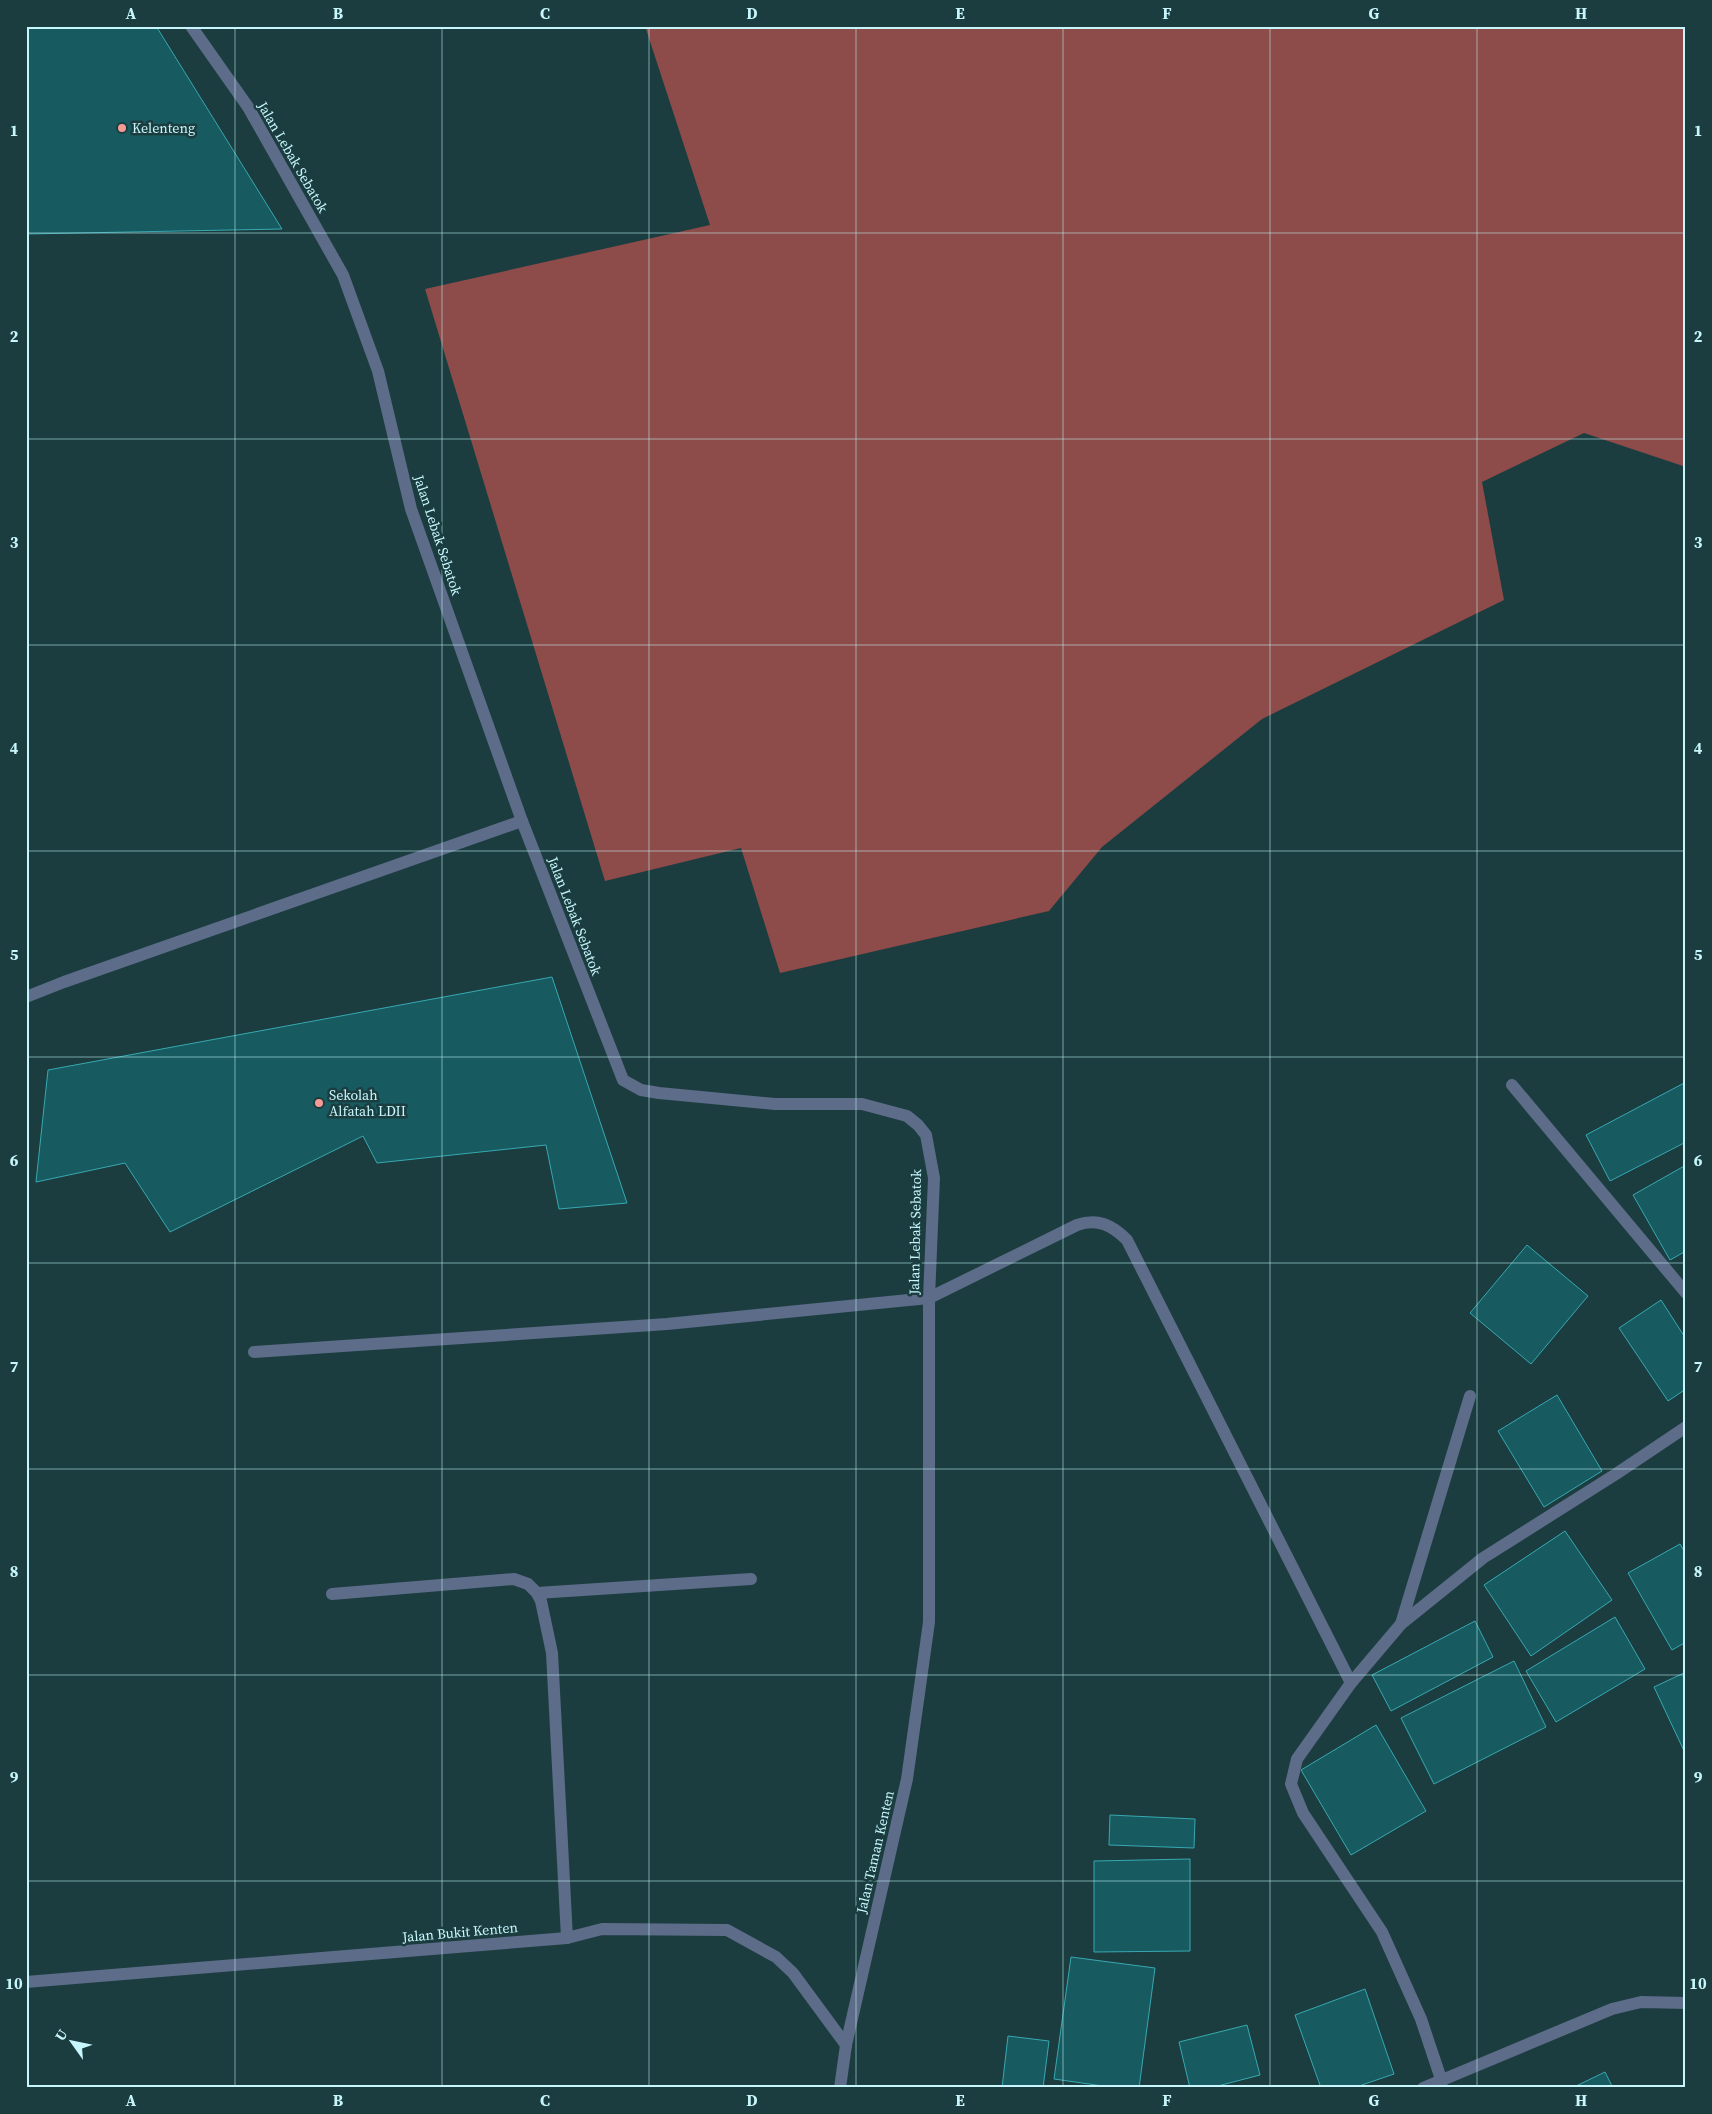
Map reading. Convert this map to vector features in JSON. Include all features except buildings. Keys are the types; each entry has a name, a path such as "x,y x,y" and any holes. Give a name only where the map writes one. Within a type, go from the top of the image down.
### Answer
{"street":[{"name":"Jalan Lebak Sebatok","path":"191,26 248,107 343,275 378,371 411,509 522,821 623,1080 641,1090 659,1093 775,1104 862,1104 908,1116 918,1125 928,1141 934,1178 929,1298 929,1622"},
{"path":"26,997 522,821"},
{"path":"1512,1085 1686,1293"},
{"path":"254,1352 667,1324 929,1298 1084,1223 1103,1223 1118,1231 1127,1240 1351,1683"},
{"path":"1401,1624 1470,1396"},
{"path":"1442,2082 1421,2019 1382,1932 1302,1813 1291,1784 1297,1759 1351,1683 1401,1624 1483,1558 1616,1474 1686,1427"},
{"path":"332,1594 514,1578 528,1584 537,1592 552,1653 567,1938"},
{"path":"537,1592 751,1579"},
{"name":"Jalan Taman Kenten","path":"840,2088 846,2045 907,1779 929,1622"},
{"name":"Jalan Bukit Kenten","path":"26,1982 567,1938 602,1929 727,1930 776,1957 793,1973 846,2045"},
{"path":"1423,2088 1442,2082 1612,2009 1641,2002 1685,2000"}],"shaded area":[{"path":"645,26 1686,26 1686,467 1584,433 1482,482 1504,600 1262,719 1102,847 1049,911 780,973 741,848 605,881 425,289 710,225"}],"place":[{"name":"Kelenteng","path":"122,128"},
{"name":"Sekolah Alfatah LDII","path":"319,1103"}]}
